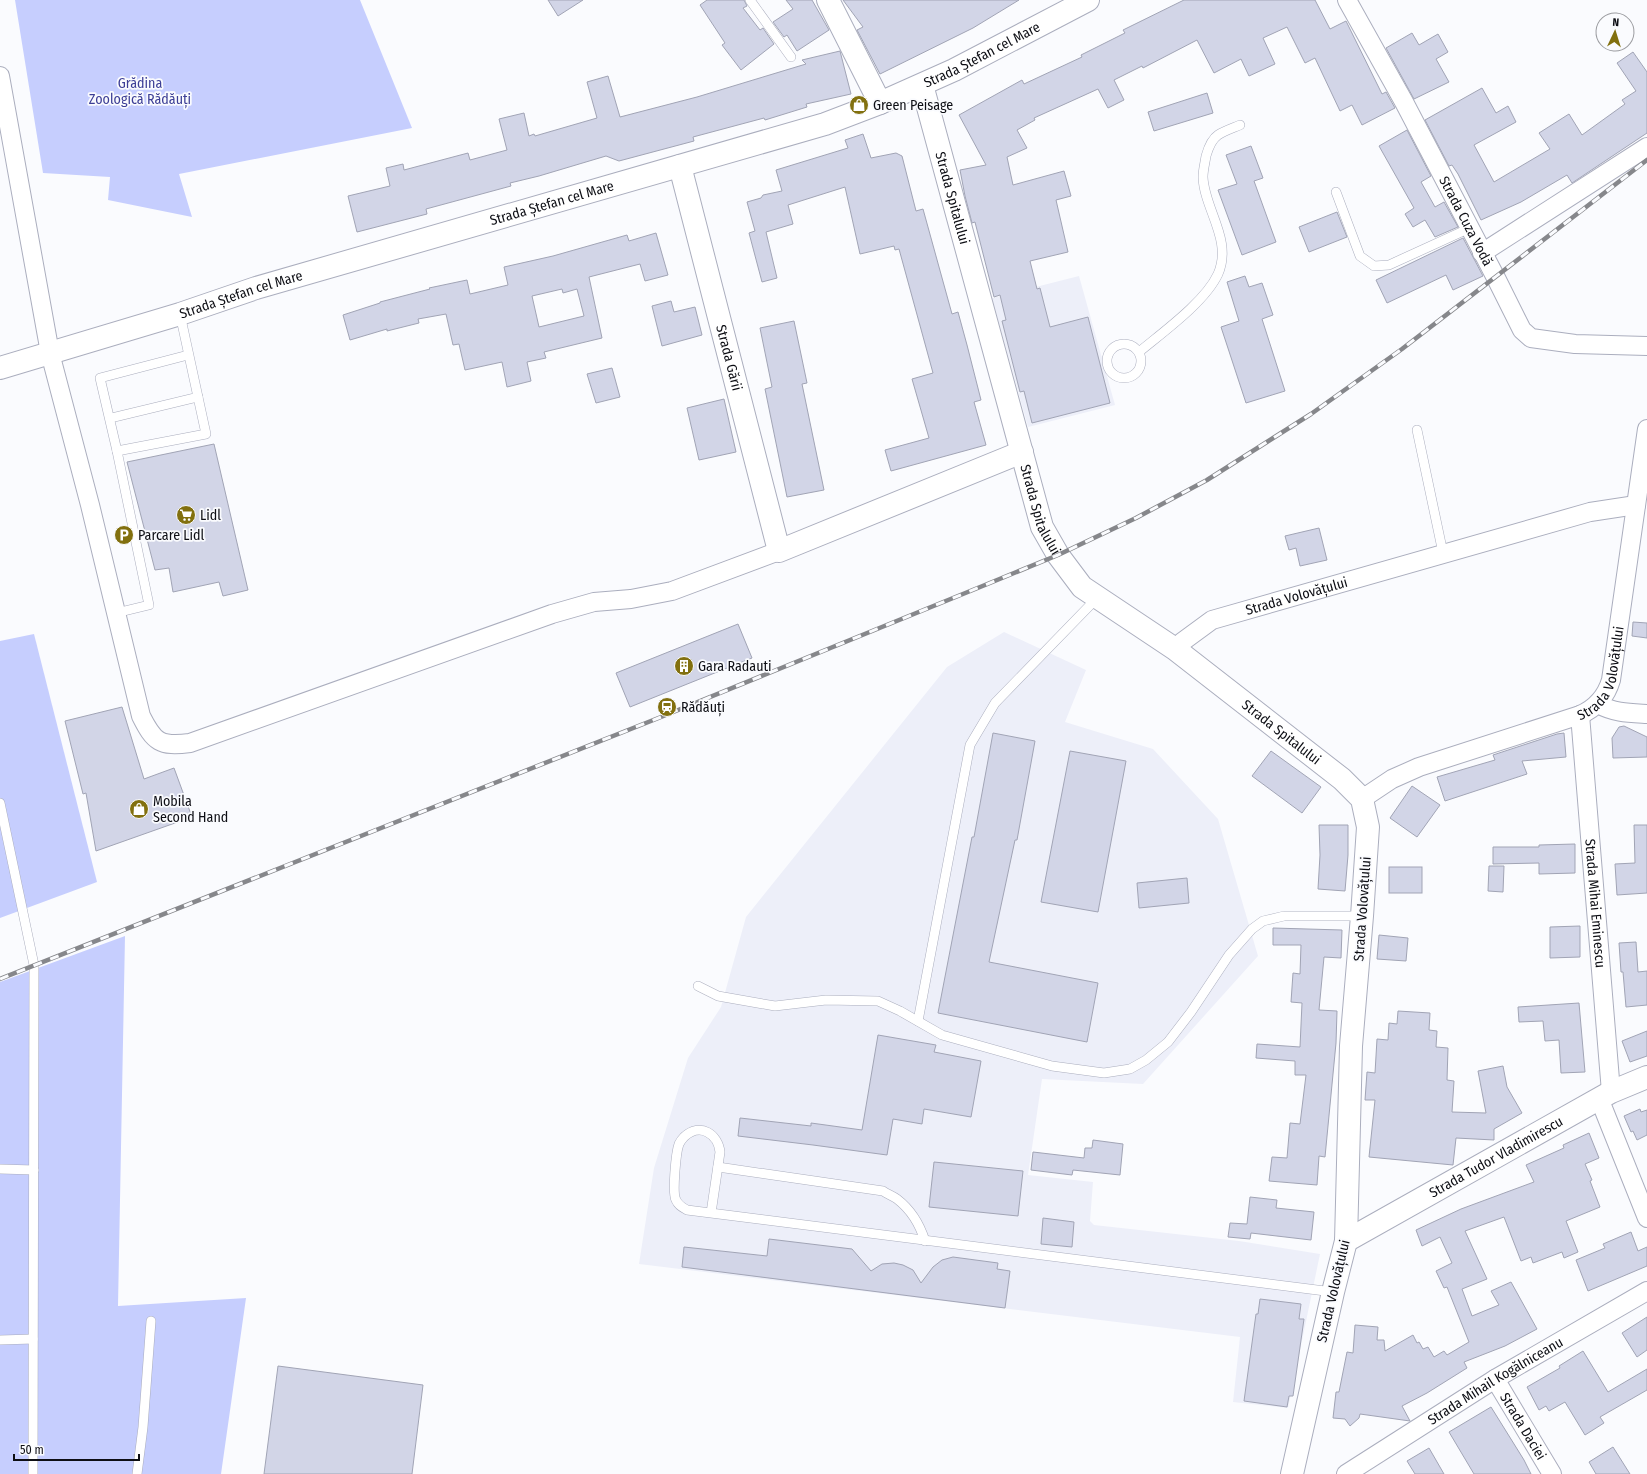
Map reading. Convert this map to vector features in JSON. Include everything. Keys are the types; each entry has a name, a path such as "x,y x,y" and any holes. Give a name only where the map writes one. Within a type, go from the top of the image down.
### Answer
{"main road":[{"path":"828,0 880,103"},
{"name":"Strada Ștefan cel Mare","path":"0,368 180,314 256,288 825,124 880,103 954,70 1088,0"},
{"name":"Strada Spitalului","path":"922,85 1042,527 1082,587 1175,649 1342,779 1362,800"},
{"name":"Strada Gării","path":"680,166 779,551"},
{"path":"779,551 1022,452"},
{"name":"Strada Volovățului","path":"1293,1474 1332,1292 1346,1240 1351,1046 1368,827 1362,800"},
{"name":"Strada Tudor Vladimirescu","path":"1346,1240 1605,1095 1647,1077"}],"street":[{"name":"Strada Cuza Vodă","path":"1347,0 1404,102 1522,330 1531,338 1575,344 1647,346"},
{"path":"0,76 50,353 142,716 149,732 155,739 165,745 190,743 552,614 594,602 631,599 672,591 779,551"},
{"path":"1482,253 1647,147"},
{"name":"Strada Volovățului","path":"1362,800 1392,779 1419,767 1580,715 1598,704 1608,690 1611,680 1636,505 1645,459 1647,429"},
{"name":"Strada Volovățului","path":"1175,649 1212,620 1442,553 1590,512 1636,505"},
{"path":"1598,704 1609,710 1621,713 1647,714"},
{"name":"Strada Mihai Eminescu","path":"1580,715 1605,1095 1647,1218"},
{"name":"Strada Mihail Kogălniceanu","path":"1346,1474 1495,1379 1647,1291"},
{"name":"Strada Daciei","path":"1495,1379 1552,1474"}],"lane":[{"path":"750,0 791,57"},
{"path":"1139,352 1180,318 1210,288 1219,272 1222,254 1221,236 1204,187 1204,167 1208,149 1217,136 1240,125"},
{"path":"1336,192 1360,256 1374,266 1390,265 1470,228"},
{"path":"117,451 206,434 180,314"},
{"path":"116,613 149,605 110,418 100,378 188,355"},
{"path":"110,418 198,397"},
{"path":"1416,430 1442,553"},
{"path":"918,1021 970,746 995,703 1098,598"},
{"path":"0,803 34,965 33,1474"},
{"path":"698,986 718,996 775,1006 826,1000 878,1000 942,1035 1052,1066 1104,1073 1130,1069 1146,1060 1168,1042 1192,1012 1229,955 1252,929 1263,921 1284,916 1362,916"},
{"path":"712,1213 720,1152 719,1144 716,1138 708,1132 693,1132 684,1137 679,1145 673,1190 675,1199 680,1206 687,1210 1332,1292"},
{"path":"718,1167 883,1191 897,1198 915,1219 922,1230 926,1241"},
{"path":"0,1169 34,1170"},
{"path":"136,1474 142,1427 151,1320"},
{"path":"0,1340 33,1339"}],"shaded area":[{"path":"1079,276 1115,405 1028,427 992,298"},
{"path":"1004,632 1086,670 1065,722 1153,749 1218,819 1258,956 1143,1084 1042,1079 1028,1175 1093,1182 1090,1221 1094,1225 1239,1241 1320,1254 1288,1408 1233,1402 1240,1337 639,1264 654,1168 688,1058 721,1007 746,917 947,667"}],"green space":[{"name":"Grădina Zoologică Rădăuți","path":"15,0 360,0 412,128 179,174 192,217 108,200 110,177 43,173"},
{"path":"34,634 97,882 0,918 0,641"},
{"path":"125,936 118,1306 246,1298 221,1474 0,1474 0,982"}],"building":[{"path":"548,0 583,0 558,16"},
{"path":"707,0 744,0 747,6 743,8 760,30 763,28 774,44 741,70 722,45 725,43 700,5"},
{"path":"786,0 812,0 829,30 797,51 787,35 784,37 773,22 793,9"},
{"path":"843,0 1019,0 973,28 880,74 857,30 863,27"},
{"path":"1184,0 1315,0 1330,29 1346,21 1382,94 1386,92 1395,108 1362,125 1352,105 1340,111 1315,58 1305,63 1287,27 1263,38 1275,64 1249,76 1241,59 1214,73 1197,40 1143,68 1142,66 1114,80 1124,100 1108,108 1098,89 1034,118 1035,120 1017,130 1027,148 1007,157 1013,185 1064,171 1071,196 1056,200 1068,252 1030,261 1037,289 1040,288 1050,327 1088,317 1110,403 1032,423 1024,391 1020,392 1002,321 1006,320 1000,295 994,297 975,222 972,223 960,170 986,165 959,115 1022,80 1024,84 1082,57 1081,55 1125,33 1123,30"},
{"path":"1412,33 1419,45 1438,34 1448,52 1436,59 1449,82 1414,99 1386,48"},
{"path":"840,51 851,94 806,104 807,107 765,120 764,118 693,137 694,141 619,161 606,156 510,183 511,186 426,209 427,214 357,232 348,196 390,186 386,168 403,164 404,170 468,153 470,160 507,150 499,119 524,113 529,136 534,134 535,136 597,118 587,82 608,76 620,117 697,97 806,64 802,60"},
{"path":"1633,52 1647,72 1647,133 1572,183 1567,175 1521,202 1481,220 1458,174 1452,165 1449,166 1425,120 1482,88 1496,113 1508,106 1516,122 1474,145 1494,182 1550,149 1539,133 1569,114 1582,135 1625,104 1622,100 1636,91 1617,63"},
{"path":"1207,93 1213,113 1154,131 1148,112"},
{"path":"1407,130 1431,176 1421,182 1435,207 1444,202 1458,227 1435,237 1425,220 1413,227 1405,214 1414,208 1379,146"},
{"path":"863,134 871,158 896,153 902,156 916,211 923,209 952,314 958,312 967,345 981,400 974,402 986,445 891,471 885,450 929,438 912,379 933,373 899,249 895,250 894,246 860,254 845,187 788,205 793,224 766,232 777,278 762,282 749,233 755,231 747,202 761,198 763,195 782,191 776,170 848,148 845,140"},
{"path":"1251,146 1263,178 1254,181 1276,242 1242,255 1218,190 1237,184 1226,155"},
{"path":"1337,212 1347,237 1309,252 1299,227"},
{"path":"656,233 668,275 645,281 640,264 589,277 602,338 544,352 546,358 527,362 531,381 507,387 502,362 465,370 459,344 453,345 446,314 418,319 419,323 387,331 387,329 350,340 343,315 380,302 430,289 429,288 467,280 470,294 508,285 504,267 553,256 627,235 629,241","holes":["562,289 563,293 577,289 584,316 539,327 532,296"]},
{"path":"1463,238 1483,276 1453,290 1446,275 1387,303 1376,280"},
{"path":"1245,276 1249,287 1262,283 1273,315 1262,319 1285,391 1246,403 1221,327 1239,321 1227,282"},
{"path":"671,301 674,312 695,307 702,335 662,346 652,306"},
{"path":"794,321 807,383 802,384 824,490 787,497 765,389 772,387 760,328"},
{"path":"612,368 620,397 596,403 587,374"},
{"path":"724,399 736,452 699,460 687,408"},
{"name":"Lidl","path":"214,444 248,590 223,596 219,582 173,592 169,568 155,570 127,462"},
{"path":"1319,528 1327,560 1300,566 1296,548 1289,550 1285,536"},
{"path":"1633,622 1647,623 1647,638 1632,636"},
{"name":"Gara Radauti","path":"738,624 752,658 630,707 616,673"},
{"path":"122,707 144,779 174,768 192,817 96,851 86,793 83,794 65,721"},
{"path":"1624,726 1647,737 1647,757 1613,758 1612,738 1619,727"},
{"path":"993,733 1035,741 1017,840 1015,840 989,962 1098,983 1087,1042 938,1013 972,837 974,837"},
{"path":"1564,733 1566,757 1522,761 1527,774 1445,801 1437,777 1495,760 1493,755"},
{"path":"1070,751 1126,761 1098,912 1041,902"},
{"path":"1271,751 1321,787 1302,813 1252,776"},
{"path":"1412,786 1440,805 1417,837 1390,818"},
{"path":"1319,825 1348,825 1348,855 1345,891 1318,889 1320,855"},
{"path":"1634,825 1647,825 1647,893 1617,895 1615,864 1635,863"},
{"path":"1575,844 1575,873 1539,874 1539,863 1493,864 1493,847 1539,847 1539,845"},
{"path":"1489,866 1504,866 1503,892 1488,891"},
{"path":"1389,867 1422,867 1422,893 1389,893"},
{"path":"1187,878 1189,903 1139,908 1137,883"},
{"path":"1580,926 1580,957 1550,958 1550,927"},
{"path":"1273,928 1342,930 1341,958 1324,957 1319,1010 1337,1011 1336,1043 1325,1157 1319,1156 1317,1185 1269,1181 1272,1157 1287,1158 1290,1123 1300,1124 1306,1075 1295,1075 1295,1061 1256,1058 1257,1044 1300,1047 1302,1003 1291,1002 1293,973 1300,974 1301,945 1273,945"},
{"path":"1379,935 1408,938 1406,961 1377,959"},
{"path":"1636,942 1638,972 1647,971 1647,1005 1626,1007 1619,943"},
{"path":"1579,1003 1585,1072 1561,1073 1559,1040 1545,1041 1543,1021 1519,1022 1518,1007"},
{"path":"1398,1011 1430,1013 1429,1030 1437,1031 1436,1047 1448,1048 1447,1080 1454,1081 1452,1112 1486,1113 1478,1071 1503,1066 1507,1087 1522,1113 1494,1129 1494,1140 1456,1138 1453,1165 1369,1157 1375,1100 1365,1100 1367,1072 1375,1073 1377,1039 1388,1040 1389,1023 1397,1024"},
{"path":"1647,1031 1647,1056 1630,1062 1622,1041"},
{"path":"878,1035 936,1045 934,1052 981,1061 971,1117 924,1109 922,1124 893,1119 887,1155 738,1136 740,1118 811,1126 811,1123 862,1130"},
{"path":"1640,1109 1641,1112 1647,1110 1647,1135 1637,1140 1633,1131 1631,1132 1624,1116"},
{"path":"1589,1133 1599,1158 1585,1164 1592,1180 1590,1181 1600,1207 1566,1221 1578,1252 1564,1258 1562,1252 1533,1263 1531,1257 1521,1261 1504,1217 1465,1231 1487,1279 1462,1289 1472,1316 1499,1305 1491,1291 1511,1282 1537,1329 1505,1346 1464,1362 1467,1368 1427,1393 1402,1406 1410,1421 1360,1414 1359,1418 1350,1426 1345,1419 1333,1418 1336,1392 1339,1392 1347,1352 1353,1353 1355,1325 1378,1327 1377,1340 1384,1340 1385,1351 1413,1335 1417,1343 1419,1342 1423,1349 1428,1347 1434,1357 1444,1351 1447,1355 1469,1342 1447,1287 1444,1288 1436,1271 1452,1263 1440,1237 1422,1246 1416,1230 1461,1209 1534,1182 1526,1165 1564,1148 1563,1145"},
{"path":"1093,1140 1123,1144 1120,1175 1073,1170 1072,1175 1031,1170 1033,1152 1084,1158 1085,1148 1092,1148"},
{"path":"934,1162 1023,1171 1018,1216 929,1207"},
{"path":"1250,1197 1277,1200 1276,1208 1314,1212 1311,1240 1251,1233 1250,1239 1228,1237 1230,1223 1247,1224"},
{"path":"1043,1218 1074,1222 1072,1247 1041,1244"},
{"path":"1631,1232 1638,1251 1647,1247 1647,1266 1588,1291 1576,1260 1605,1248 1603,1244"},
{"path":"769,1239 852,1249 871,1271 882,1264 894,1263 903,1265 913,1270 921,1283 933,1267 942,1260 953,1257 998,1263 997,1269 1010,1271 1005,1308 682,1267 684,1247 767,1256"},
{"path":"1260,1299 1301,1304 1299,1319 1304,1319 1293,1396 1289,1396 1287,1407 1244,1401 1256,1314 1258,1314"},
{"path":"1647,1317 1647,1350 1637,1357 1622,1333"},
{"path":"1583,1351 1608,1392 1647,1369 1647,1390 1600,1417 1604,1423 1585,1435 1565,1402 1549,1411 1546,1406 1539,1410 1527,1387 1560,1368 1559,1366"},
{"path":"278,1366 423,1385 412,1474 264,1474"},
{"path":"1491,1407 1531,1474 1474,1474 1449,1432"},
{"path":"1613,1447 1630,1474 1596,1474 1589,1462"},
{"path":"1429,1448 1444,1474 1415,1474 1407,1461"}],"railway":[{"path":"0,979 661,717 1058,555 1136,518 1207,480 1311,414 1402,349 1647,160"}],"place":[{"name":"Green Peisage","path":"859,105"},
{"name":"Lidl","path":"186,515"},
{"name":"Parcare Lidl","path":"124,535"},
{"name":"Gara Radauti","path":"684,666"},
{"name":"Rădăuți","path":"667,707"},
{"name":"Mobila Second Hand","path":"139,809"}]}
